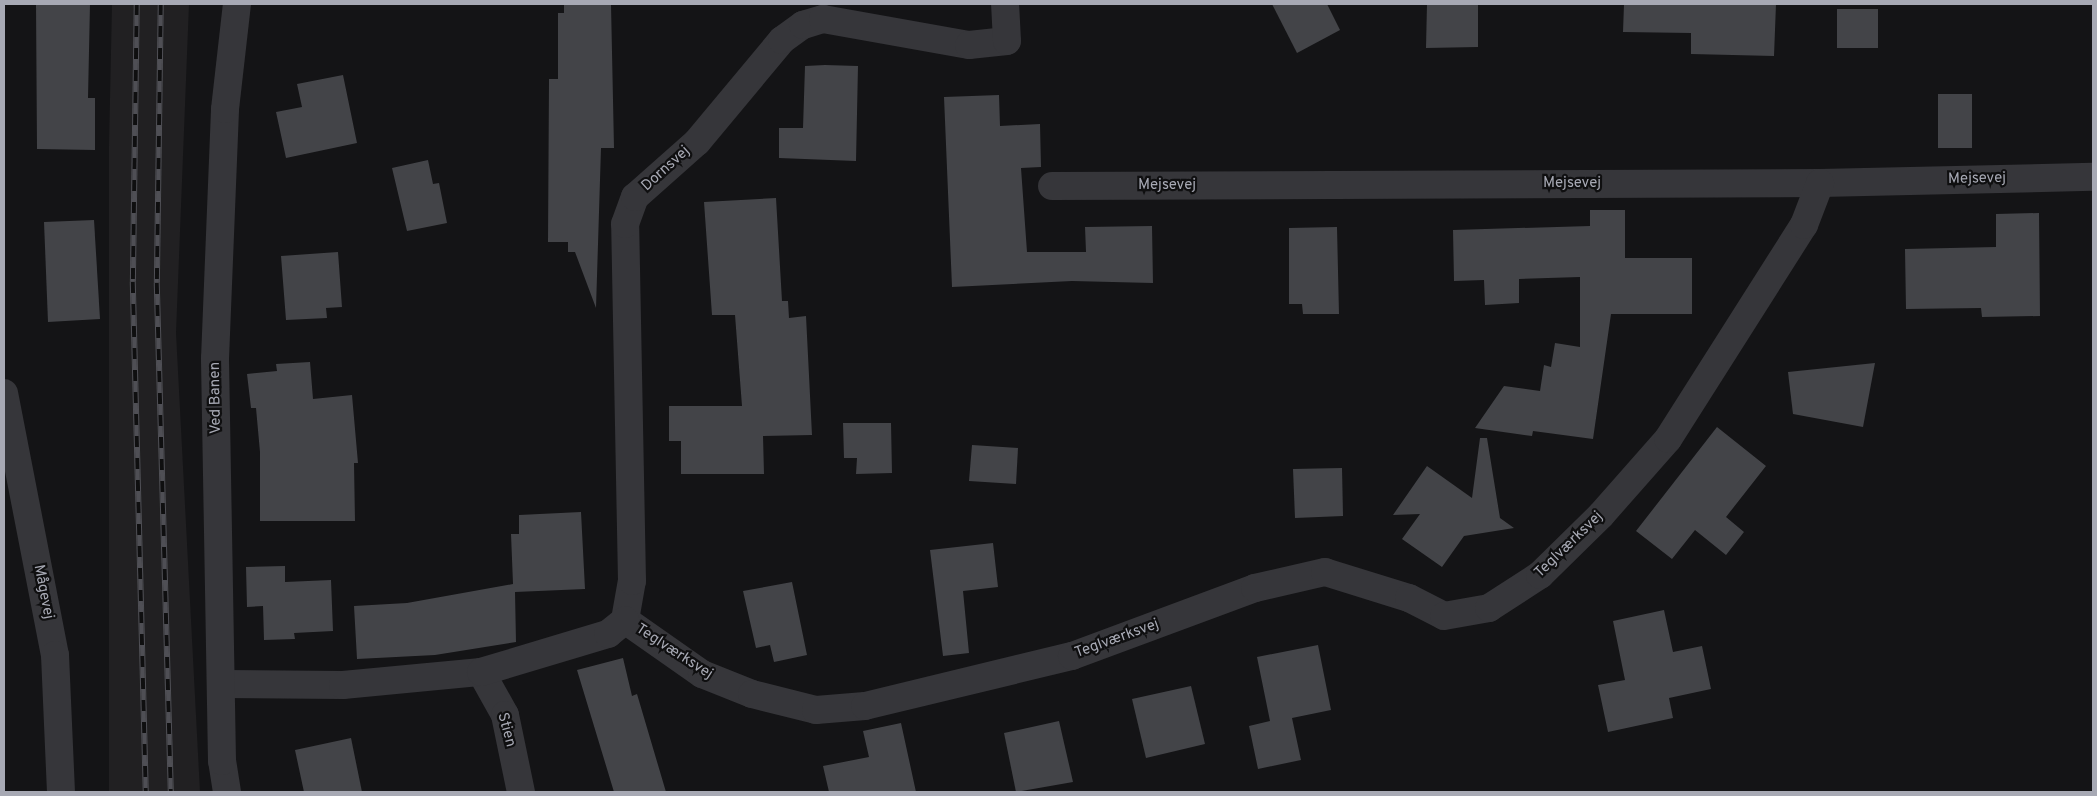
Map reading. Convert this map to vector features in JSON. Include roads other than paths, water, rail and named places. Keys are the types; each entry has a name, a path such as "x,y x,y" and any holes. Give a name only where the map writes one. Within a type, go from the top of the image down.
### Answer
{"street":[{"name":"Ved Banen","path":"227,792 222,761 215,359 225,109 237,4"},
{"name":"Dornsvej","path":"625,620 632,581 625,224 635,197 697,142 782,40 803,25 823,19 969,45 1007,41 1005,4"},
{"name":"Mejsevej","path":"1052,186 1820,183 2093,177"},
{"name":"Teglværksvej","path":"221,684 343,685 481,672 608,634 625,620 702,674 752,694 816,710 865,706 1072,656 1255,588 1325,572 1409,598 1444,616 1489,608 1540,575 1601,515 1668,439 1804,225 1820,183"},
{"name":"Mågevej","path":"4,393 55,655 61,792"},
{"name":"Stien","path":"481,672 505,715 521,792"}],"railway":[{"path":"137,4 133,282 146,792"},
{"path":"161,4 157,283 171,792"}]}
